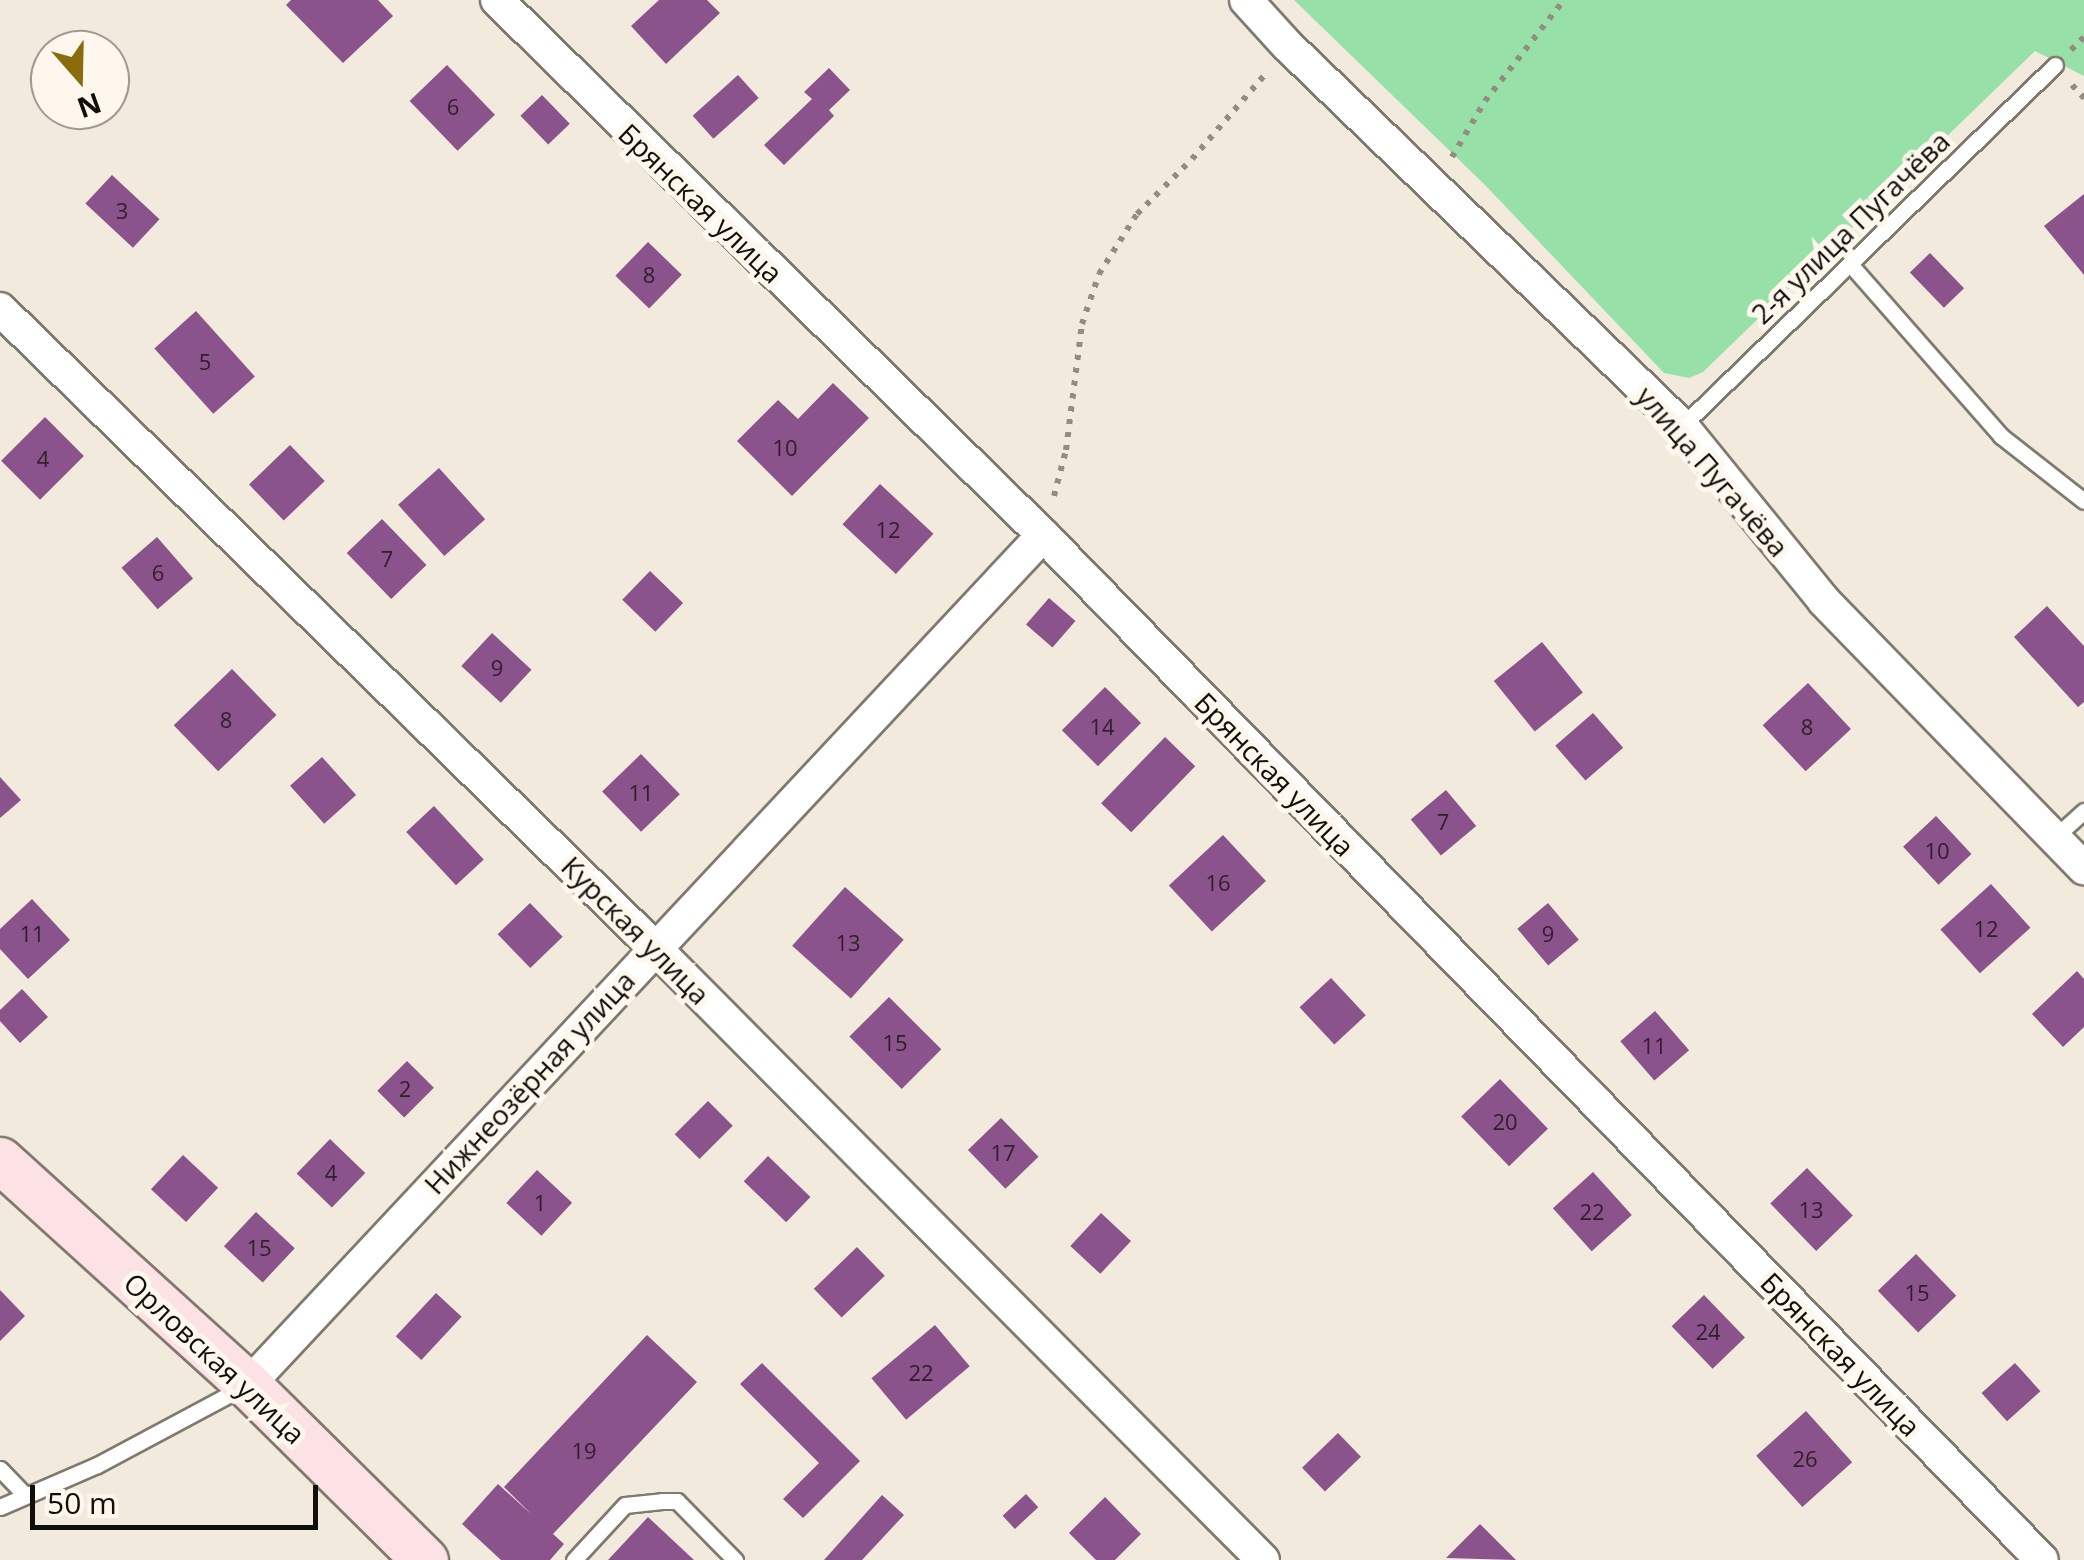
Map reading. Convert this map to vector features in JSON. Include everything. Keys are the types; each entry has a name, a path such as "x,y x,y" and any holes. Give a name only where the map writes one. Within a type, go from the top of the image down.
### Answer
{"main road":[{"name":"Орловская улица","path":"0,1160 248,1385 425,1560"}],"street":[{"name":"Брянская улица","path":"497,0 1042,535 2042,1560"},
{"name":"улица Пугачёва","path":"1246,0 1287,45 1682,426 1824,601 2084,868"},
{"name":"Курская улица","path":"0,310 654,947 1263,1560"},
{"name":"Нижнеозёрная улица","path":"248,1385 1042,535"}],"lane":[{"name":"2-я улица Пугачёва","path":"1682,426 2055,65"},
{"path":"1850,264 2001,436 2084,500"},
{"path":"2055,837 2084,812"},
{"name":"Нижнеозёрная улица","path":"0,1507 97,1465 248,1385"},
{"path":"0,1469 24,1494"},
{"path":"574,1560 625,1505 662,1501 677,1502 735,1560"}],"path":[{"path":"1432,182 1457,151 1485,101 1564,0"},
{"path":"1042,535 1066,450 1082,324 1099,274 1137,214 1245,101 1287,45"}],"green space":[{"path":"1294,0 2084,0 2084,76 2035,51 1703,372 1689,378 1664,373 1485,185"}],"building":[{"path":"291,0 378,0 393,16 343,63 286,5"},
{"path":"659,0 707,0 720,13 666,64 631,26"},
{"path":"447,65 495,115 458,151 410,101"},
{"path":"829,68 850,90 829,110 834,116 784,165 764,145 812,99 804,92"},
{"path":"738,75 759,98 713,139 693,116"},
{"path":"542,95 570,124 548,145 520,116"},
{"path":"112,175 160,219 133,248 85,204"},
{"path":"2084,194 2084,275 2044,226"},
{"path":"648,242 682,275 649,308 615,276"},
{"path":"1930,253 1964,288 1944,308 1910,272"},
{"path":"196,311 255,376 213,414 154,348"},
{"path":"833,383 869,418 792,496 737,441 778,400 798,419"},
{"path":"45,417 84,456 40,500 1,461"},
{"path":"290,445 325,481 284,521 249,485"},
{"path":"439,468 485,519 444,556 398,505"},
{"path":"880,484 933,534 896,574 842,524"},
{"path":"382,519 426,565 391,599 347,553"},
{"path":"157,537 193,579 158,609 122,568"},
{"path":"650,571 683,603 655,632 622,600"},
{"path":"1049,598 1075,621 1052,647 1026,624"},
{"path":"2047,606 2084,646 2084,702 2078,707 2014,637"},
{"path":"492,633 531,670 501,703 461,666"},
{"path":"1542,642 1583,693 1535,732 1494,681"},
{"path":"232,669 276,715 218,771 174,725"},
{"path":"1808,683 1851,729 1806,771 1763,725"},
{"path":"1105,687 1141,723 1098,766 1062,730"},
{"path":"1593,713 1623,748 1585,781 1555,746"},
{"path":"1165,737 1195,766 1131,832 1101,803"},
{"path":"641,754 680,794 641,832 602,792"},
{"path":"322,757 356,795 324,824 290,786"},
{"path":"0,777 21,800 0,818"},
{"path":"1446,790 1476,826 1441,856 1411,820"},
{"path":"434,806 484,859 456,885 406,832"},
{"path":"1936,816 1971,854 1939,885 1903,847"},
{"path":"1223,835 1266,881 1212,932 1169,885"},
{"path":"1991,884 2030,928 1980,973 1940,930"},
{"path":"845,887 904,940 851,999 792,946"},
{"path":"32,899 70,940 28,979 0,949 0,929"},
{"path":"530,903 563,937 530,968 498,934"},
{"path":"1548,903 1579,940 1548,965 1517,929"},
{"path":"2077,971 2084,979 2084,1027 2063,1047 2032,1014"},
{"path":"1331,978 1366,1015 1334,1045 1300,1007"},
{"path":"22,989 48,1017 20,1043 0,1021 0,1010"},
{"path":"889,997 941,1049 902,1089 849,1037"},
{"path":"1655,1011 1689,1050 1654,1080 1620,1041"},
{"path":"407,1061 434,1088 404,1118 377,1091"},
{"path":"1500,1079 1548,1129 1509,1166 1461,1117"},
{"path":"708,1101 733,1126 700,1159 675,1134"},
{"path":"1001,1118 1039,1157 1005,1189 968,1150"},
{"path":"330,1139 365,1173 332,1208 297,1174"},
{"path":"183,1155 218,1188 186,1222 151,1189"},
{"path":"768,1156 810,1197 786,1222 744,1181"},
{"path":"1807,1168 1853,1215 1816,1251 1770,1203"},
{"path":"537,1170 572,1203 541,1236 506,1203"},
{"path":"1593,1172 1632,1215 1592,1251 1553,1208"},
{"path":"256,1212 295,1248 263,1283 224,1246"},
{"path":"1101,1213 1131,1241 1100,1274 1070,1246"},
{"path":"857,1247 885,1276 842,1317 814,1289"},
{"path":"1916,1254 1956,1296 1918,1333 1878,1291"},
{"path":"0,1290 25,1316 0,1341"},
{"path":"436,1293 462,1317 421,1360 396,1336"},
{"path":"1704,1295 1745,1337 1713,1369 1672,1326"},
{"path":"935,1325 970,1366 906,1420 871,1378"},
{"path":"647,1335 697,1382 553,1534 564,1544 550,1560 501,1560 462,1524 498,1484 532,1515 504,1487"},
{"path":"762,1363 860,1461 803,1518 783,1499 819,1463 740,1384"},
{"path":"2015,1363 2040,1391 2007,1421 1982,1393"},
{"path":"1806,1411 1852,1462 1802,1507 1756,1456"},
{"path":"1338,1433 1361,1457 1325,1491 1302,1468"},
{"path":"1026,1494 1038,1507 1015,1529 1003,1516"},
{"path":"882,1495 904,1515 862,1560 824,1560"},
{"path":"1105,1497 1141,1534 1115,1560 1096,1560 1069,1533"},
{"path":"648,1517 694,1560 608,1560"},
{"path":"1480,1524 1516,1560 1446,1558"}]}
